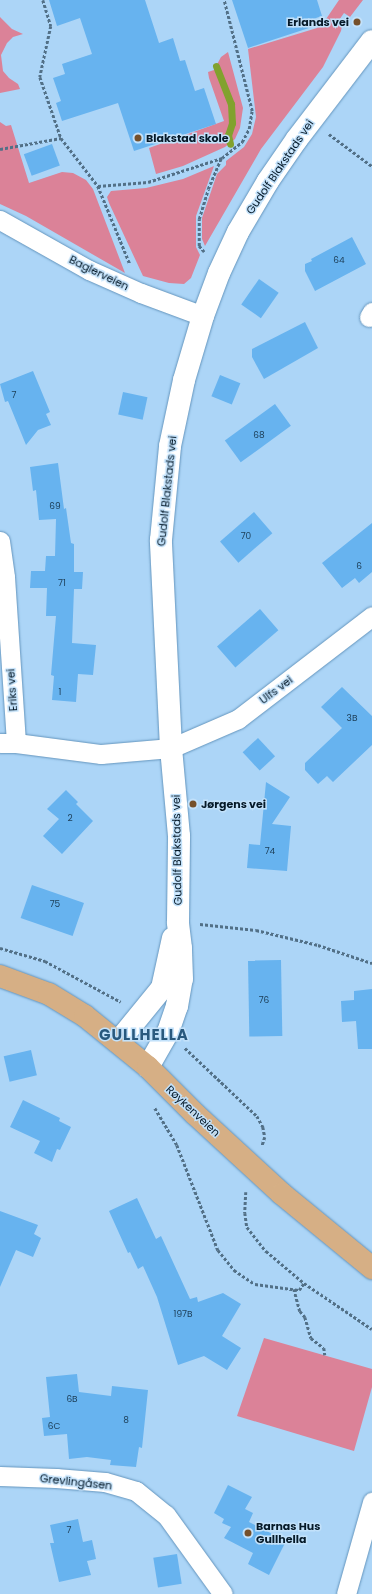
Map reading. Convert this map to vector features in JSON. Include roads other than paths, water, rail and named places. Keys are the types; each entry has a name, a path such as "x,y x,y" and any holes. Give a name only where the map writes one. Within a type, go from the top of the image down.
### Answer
{"main road":[{"name":"Røykenveien","path":"0,976 29,986 59,999 85,1016 148,1067 190,1109 282,1194 372,1268"}],"street":[{"name":"Gudolf Blakstads vei","path":"148,1067 168,1032 177,1006 182,979 181,948 188,923 171,748 161,540 170,446 184,380 203,316 219,273 254,204 297,139 372,41"},
{"name":"Baglerveien","path":"0,220 89,270 141,293 203,316"},
{"name":"Eriks vei","path":"0,541 5,577 8,743"},
{"name":"Ulfs vei","path":"171,748 238,719 372,616"},
{"path":"8,743 101,754 171,748"},
{"name":"Gudolf Blakstads vei","path":"118,1042 162,988 170,947 188,923"},
{"name":"Grevlingåsen","path":"0,1476 105,1482 136,1491 166,1514 223,1594"},
{"path":"346,1594 372,1502"}],"waterway":[{"path":"216,66 231,104 232,123 228,135 230,144"}],"place":[{"name":"Erlands vei","path":"357,22"},
{"name":"Blakstad skole","path":"138,138"},
{"name":"Jørgens vei","path":"193,804"},
{"name":"Barnas Hus Gullhella","path":"248,1533"}],"district":[{"name":"GULLHELLA","path":"144,1035"}]}
